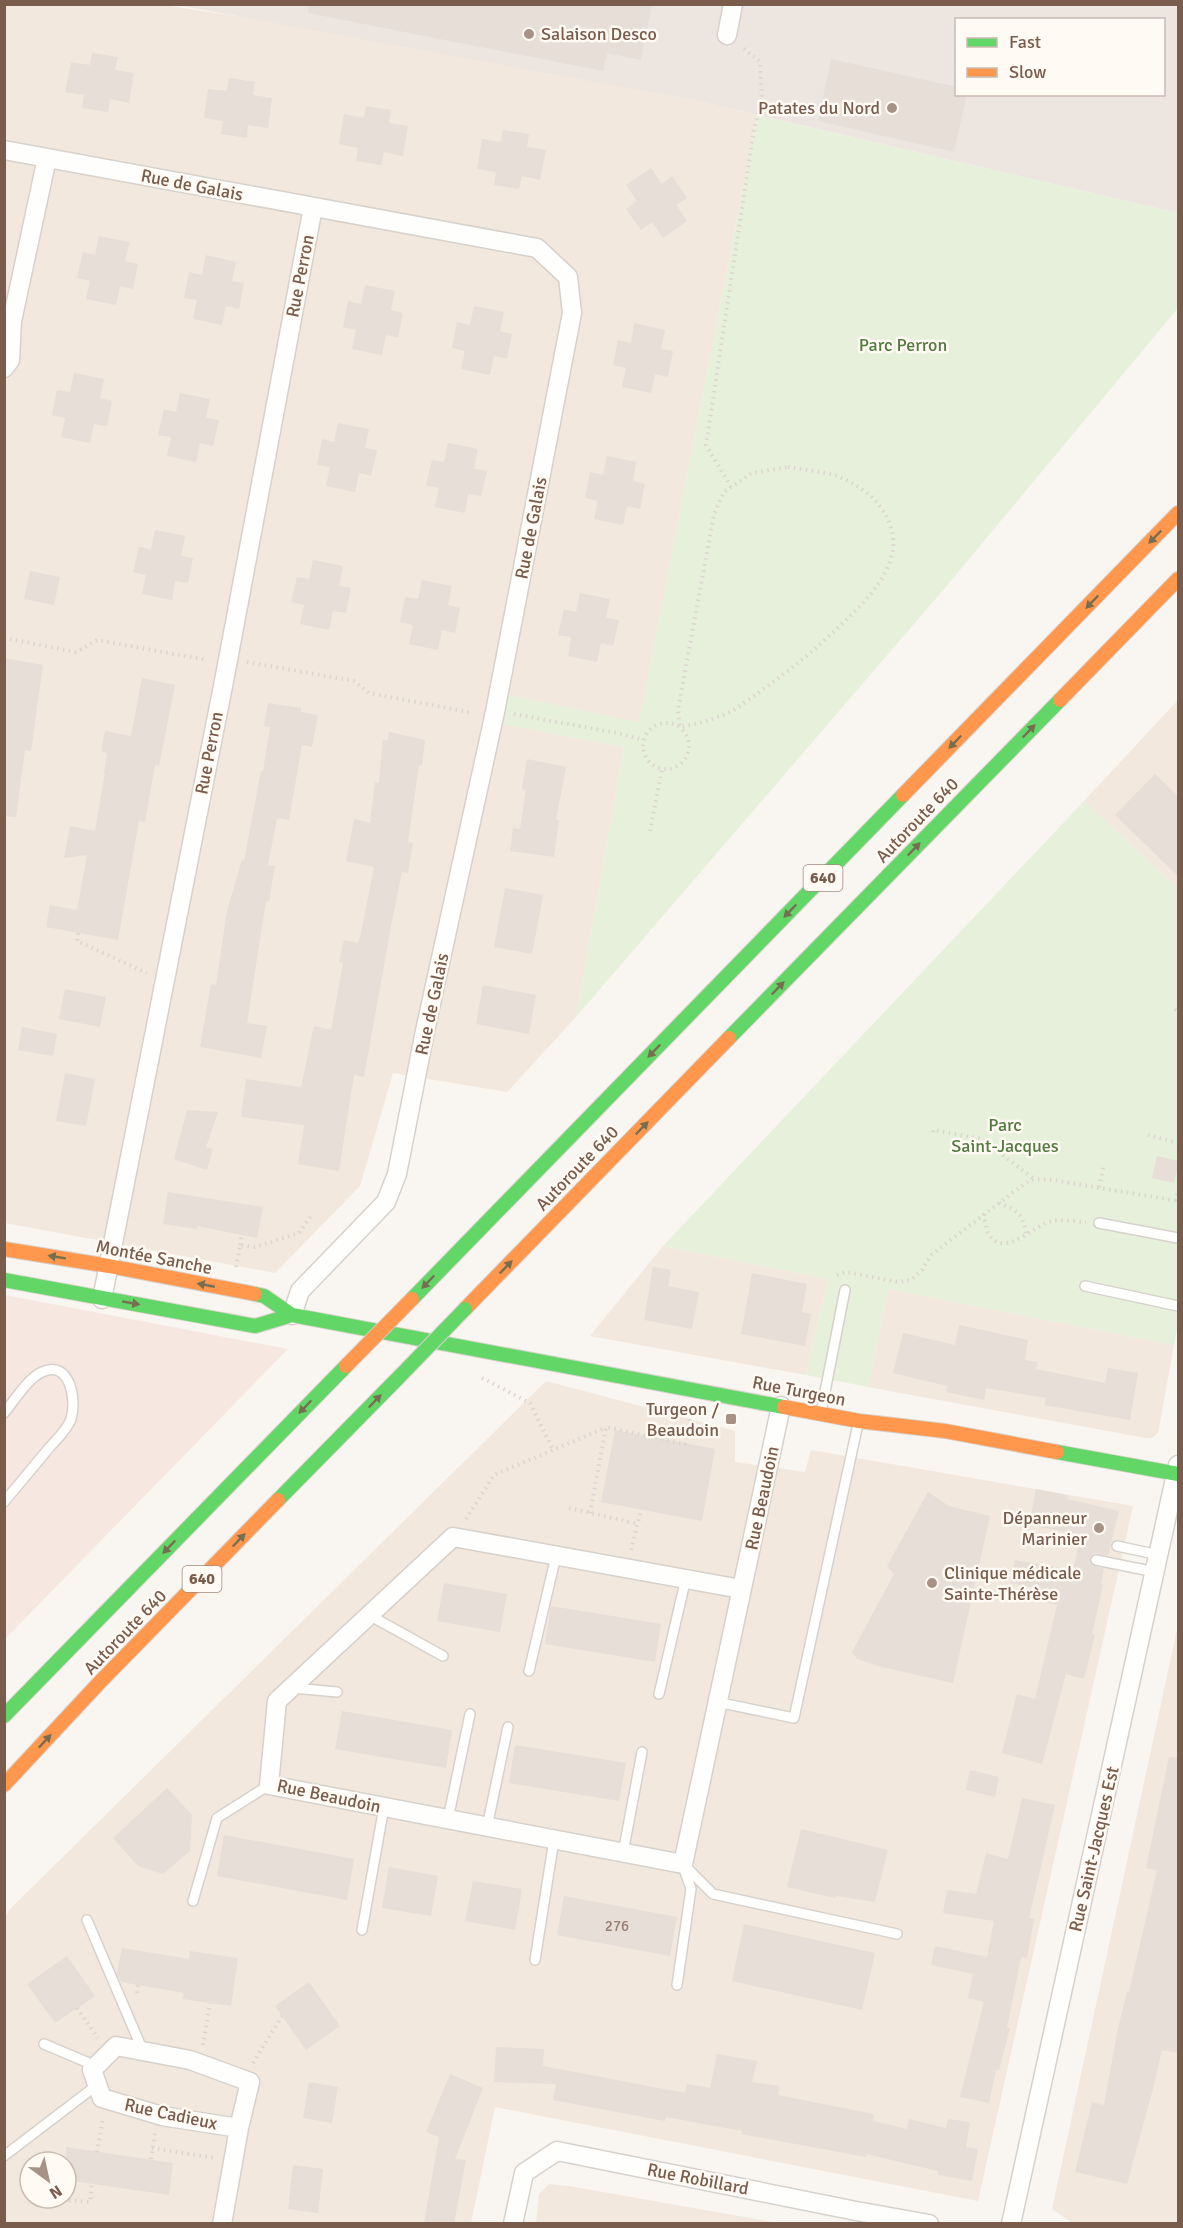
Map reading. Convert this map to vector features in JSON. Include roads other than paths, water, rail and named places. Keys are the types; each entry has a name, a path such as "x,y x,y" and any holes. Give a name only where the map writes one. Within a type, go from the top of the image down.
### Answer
{"main road":[{"name":"Autoroute 640","path":"4,1716 1179,513"},
{"name":"Autoroute 640","path":"4,1785 99,1683 1179,579"},
{"name":"Montée Sanche","path":"4,1248 264,1296 292,1315 413,1337"},
{"name":"Montée Sanche","path":"4,1280 255,1326 292,1315"},
{"name":"Rue Turgeon","path":"413,1337 859,1421 945,1431 1178,1470"}],"street":[{"path":"727,35 733,4"},
{"name":"Rue de Galais","path":"4,150 537,248 568,277 572,313 492,746 425,1031 405,1138 392,1189 386,1202 375,1215 300,1291 292,1315"},
{"path":"4,368 10,360 8,320 48,158"},
{"name":"Rue Perron","path":"102,1299 313,207"},
{"name":"Rue Beaudoin","path":"556,1556 453,1537 277,1701 269,1785 683,1864 781,1406"},
{"name":"Rue Saint-Jacques Est","path":"1011,2223 1178,1470"},
{"path":"556,1556 741,1589"},
{"path":"102,2092 92,2070 116,2046 143,2051"},
{"name":"Rue Cadieux","path":"143,2051 200,2064 250,2082 239,2128 222,2223"},
{"name":"Rue Cadieux","path":"102,2092 162,2116 239,2128"},
{"name":"Rue Robillard","path":"513,2223 524,2173 558,2151 856,2211 929,2223"}],"lane":[{"path":"1099,1223 1179,1238"},
{"path":"1085,1286 1179,1306"},
{"path":"820,1414 845,1290"},
{"path":"4,1413 39,1373 48,1370 62,1373 72,1388 74,1408 66,1429 4,1502"},
{"path":"717,1702 794,1718 859,1421"},
{"path":"1117,1546 1157,1563"},
{"path":"529,1671 556,1556"},
{"path":"1096,1560 1157,1563"},
{"path":"658,1694 686,1578"},
{"path":"369,1615 443,1656"},
{"path":"291,1688 337,1692"},
{"path":"448,1819 470,1714"},
{"path":"487,1827 508,1726"},
{"path":"623,1853 642,1752"},
{"path":"194,1901 217,1818 269,1785"},
{"path":"362,1930 384,1808"},
{"path":"535,1960 554,1840"},
{"path":"683,1864 713,1894 897,1934"},
{"path":"677,1985 691,1889 683,1864"},
{"path":"87,1920 143,2051"},
{"path":"44,2044 102,2060"},
{"path":"4,2156 102,2092"}],"place":[{"name":"Salaison Desco","path":"529,34"},
{"name":"Patates du Nord","path":"892,108"},
{"name":"Turgeon / Beaudoin","path":"731,1419"},
{"name":"Dépanneur Marinier","path":"1099,1528"},
{"name":"Clinique médicale Sainte-Thérèse","path":"932,1583"}],"park label":[{"name":"Parc Perron","path":"903,345"},
{"name":"Parc Saint-Jacques","path":"1005,1135"}]}
